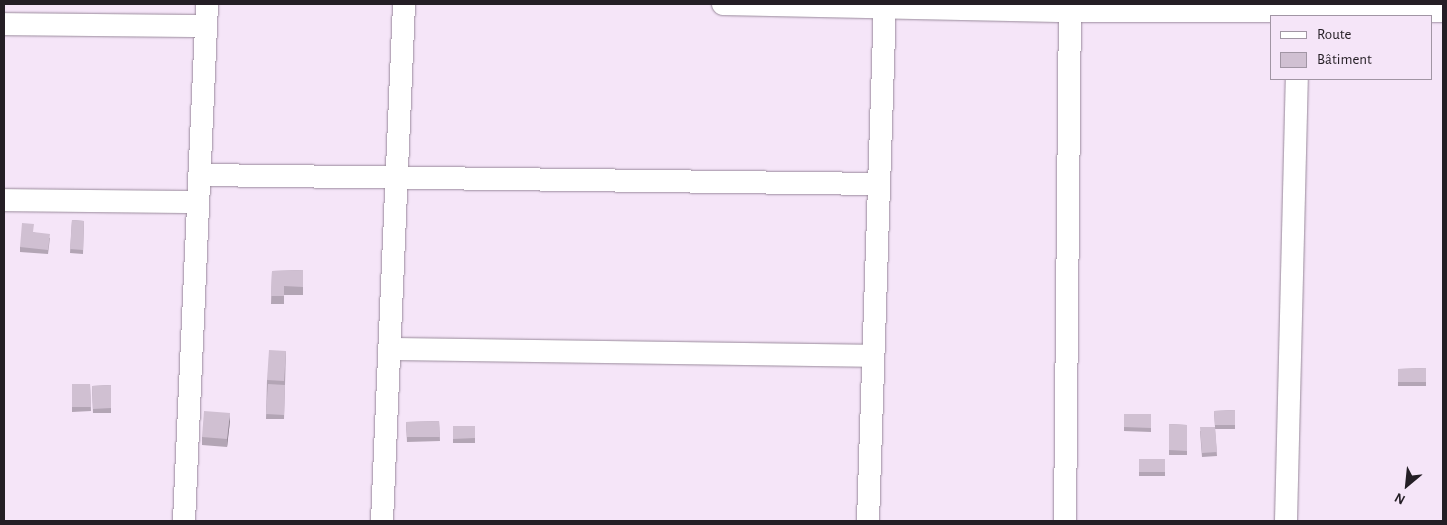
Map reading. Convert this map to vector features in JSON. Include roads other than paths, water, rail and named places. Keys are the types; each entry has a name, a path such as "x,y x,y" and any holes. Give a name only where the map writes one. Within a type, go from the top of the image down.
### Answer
{"street":[{"path":"382,521 404,4"},
{"path":"723,4 1443,10"},
{"path":"868,521 885,5"},
{"path":"1065,521 1070,7"},
{"path":"4,24 207,15 184,521"},
{"path":"1286,521 1297,80"},
{"path":"200,175 879,184"},
{"path":"4,200 198,202"},
{"path":"389,349 873,356"}]}
